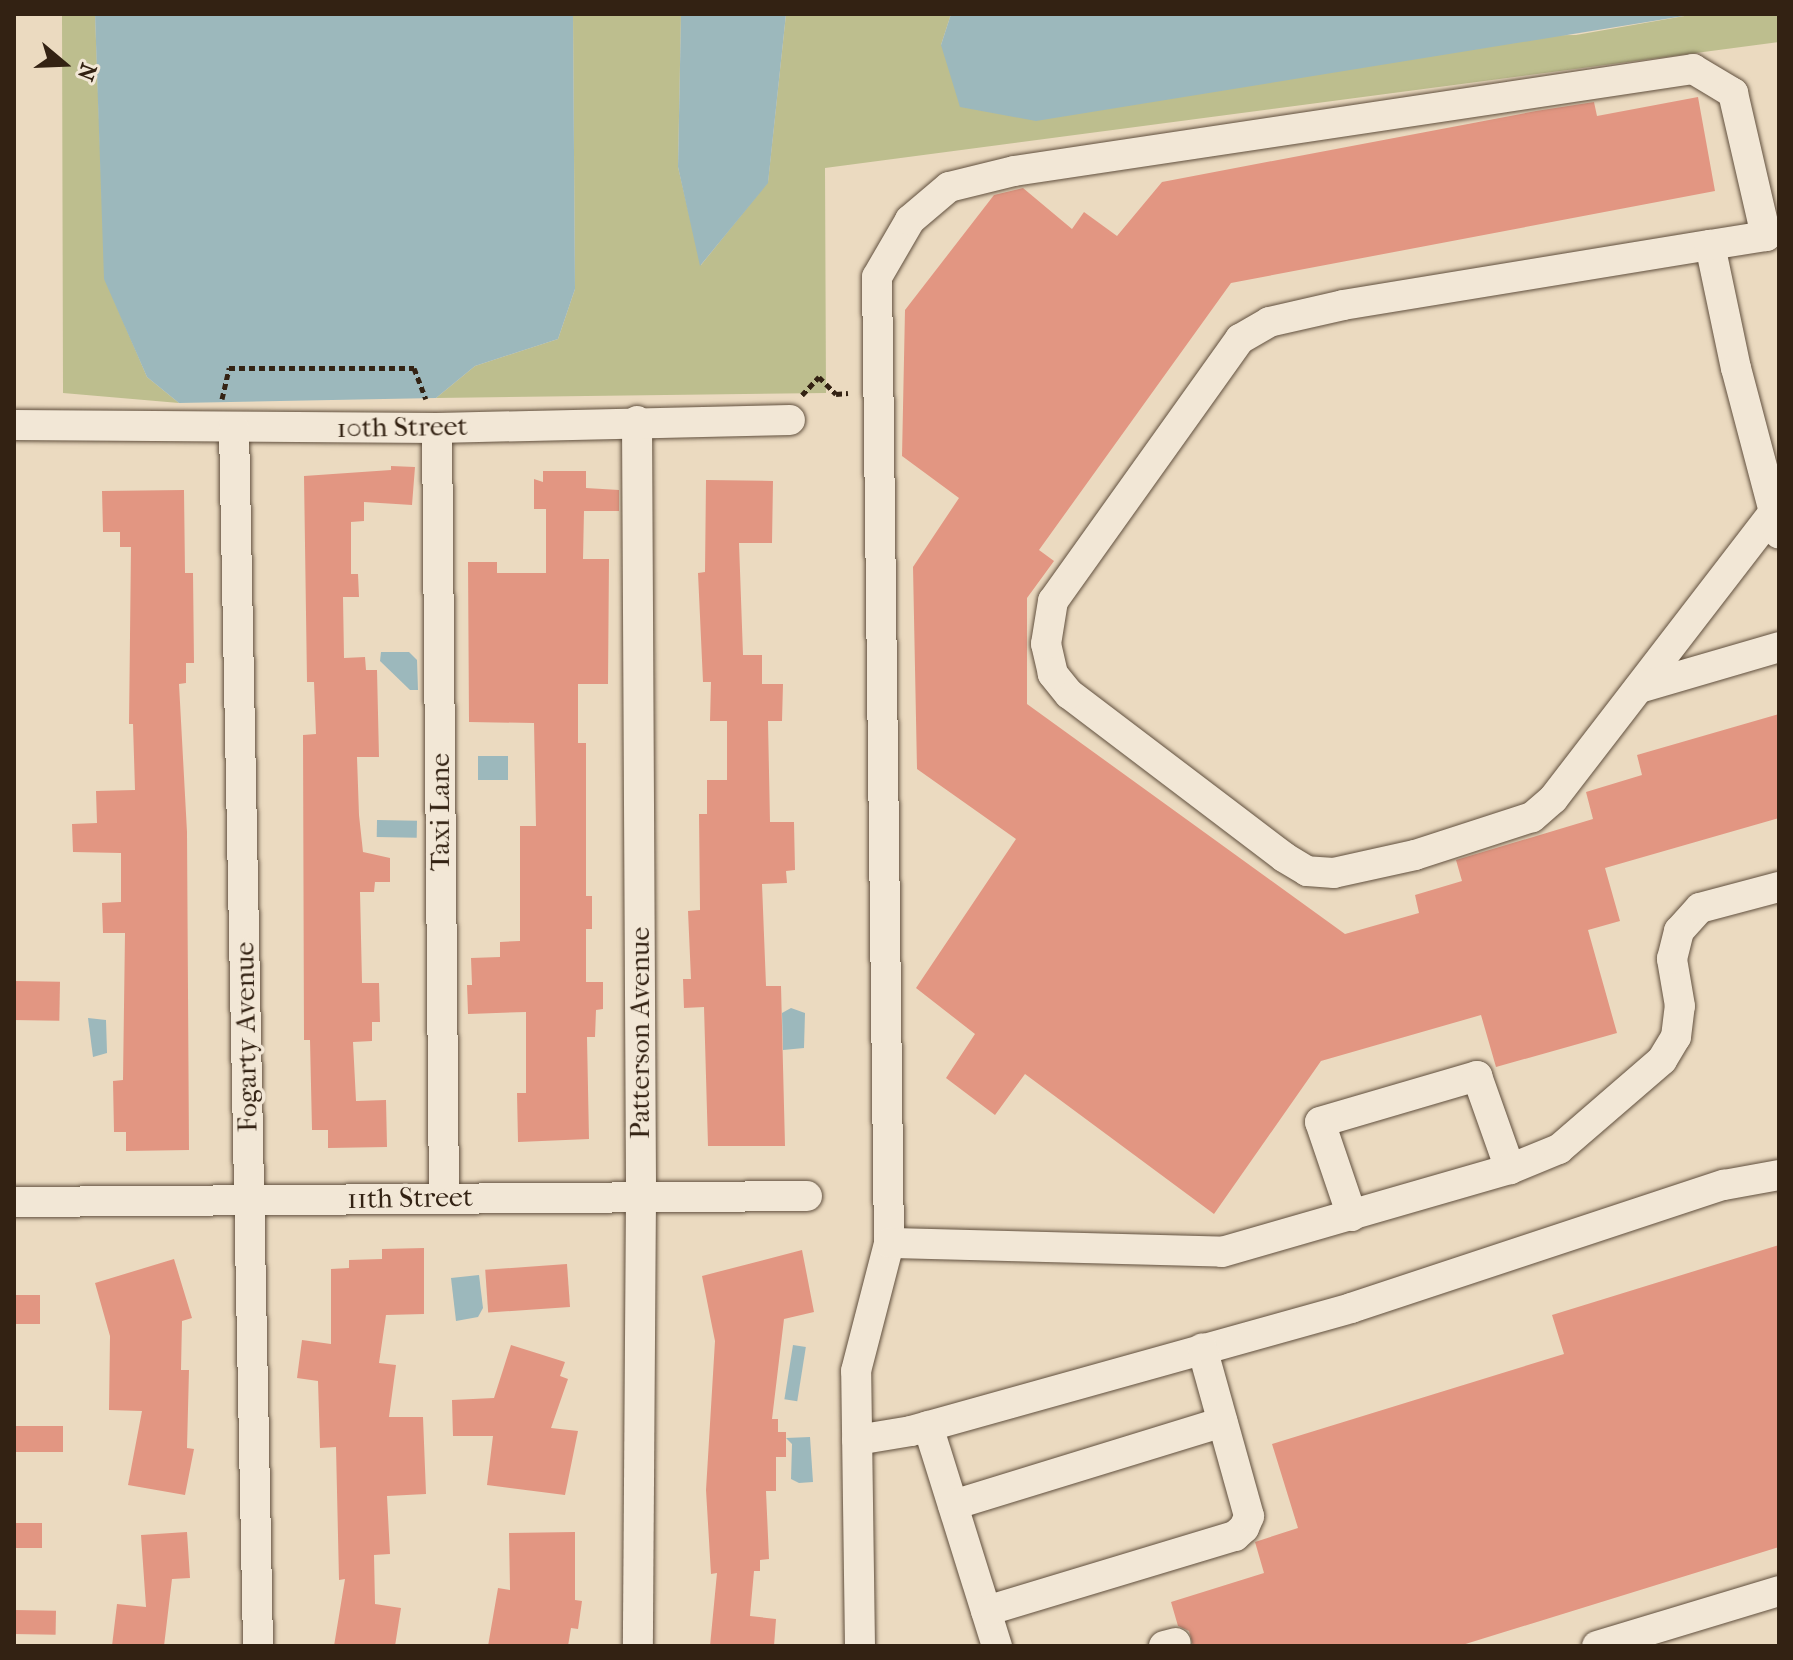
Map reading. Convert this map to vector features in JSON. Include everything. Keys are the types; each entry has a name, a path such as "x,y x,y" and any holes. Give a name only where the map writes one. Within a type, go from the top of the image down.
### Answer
{"street":[{"path":"860,1646 856,1371 889,1243 877,277 910,220 949,187 1014,171 1693,69 1733,93 1766,236 1710,245 1343,305 1269,322 1240,339 1053,601 1046,644 1053,674 1069,694 1284,857 1307,871 1334,873 1415,855 1532,817 1553,799 1777,519 1710,245"},
{"name":"10th Street","path":"14,425 227,417 790,420"},
{"name":"Fogarty Avenue","path":"227,417 250,1201 258,1646"},
{"name":"Taxi Lane","path":"433,417 444,1196"},
{"name":"Patterson Avenue","path":"637,421 641,1196 638,1646"},
{"path":"1639,688 1779,647"},
{"path":"889,1243 1222,1252 1510,1169 1559,1149 1662,1060 1676,1037 1680,1006 1672,959 1679,931 1700,908 1779,887"},
{"path":"1352,1216 1320,1122 1477,1076 1510,1169"},
{"path":"857,1440 928,1426 1351,1308 1724,1185 1779,1175"},
{"name":"11th Street","path":"14,1202 444,1196 807,1196"},
{"path":"986,1611 1235,1536 1249,1516 1202,1348"},
{"path":"953,1505 1223,1422"},
{"path":"928,1426 997,1646"},
{"path":"1597,1646 1779,1591"}],"path":[{"path":"227,417 229,368 414,368 433,417"},
{"path":"790,420 803,391 819,377 836,394 878,391"}],"green space":[{"path":"62,14 95,14 105,279 147,377 179,403 63,393"},
{"path":"573,14 681,14 678,167 701,265 768,182 786,14 951,14 941,45 1576,35 1696,14 1779,14 1779,42 825,168 826,393 436,398 475,366 558,339 575,289"}],"water":[{"path":"95,14 573,14 575,289 558,339 475,366 436,398 179,403 147,377 104,279"},
{"path":"681,14 786,14 768,183 700,266 678,167"},
{"path":"951,14 1696,14 1036,121 960,107 941,45"},
{"path":"381,652 409,652 417,660 418,690 410,690 380,661"},
{"path":"478,756 508,756 508,780 478,780"},
{"path":"377,820 417,821 417,838 377,837"},
{"path":"791,1008 805,1013 804,1048 783,1050 782,1013"},
{"path":"88,1018 106,1020 107,1053 93,1057"},
{"path":"479,1275 483,1308 478,1317 456,1321 451,1278"},
{"path":"793,1345 806,1347 797,1401 784,1399"},
{"path":"810,1437 813,1482 799,1483 791,1479 792,1444 786,1438"}],"building":[{"path":"1698,97 1715,191 1231,283 1039,550 1054,561 1027,598 1027,704 1345,934 1419,913 1415,895 1462,881 1456,860 1593,819 1586,792 1642,775 1637,755 1779,714 1779,818 1605,868 1620,921 1588,930 1617,1033 1496,1067 1481,1015 1321,1061 1214,1214 1025,1074 995,1115 946,1078 975,1034 916,988 1016,839 917,769 913,567 959,498 902,456 905,310 994,195 1023,188 1072,229 1084,212 1117,236 1162,182 1536,111 1594,102 1597,116"},
{"path":"391,466 415,467 412,505 364,502 364,521 351,522 351,574 358,574 359,597 343,597 344,658 365,657 366,670 377,670 379,757 357,757 359,815 363,852 390,858 390,882 375,882 374,892 360,892 362,983 379,983 380,1022 372,1022 372,1041 353,1042 356,1101 386,1100 387,1147 328,1148 328,1130 312,1130 310,1040 304,1040 303,735 316,734 314,682 307,682 304,476 391,470"},
{"path":"543,471 586,471 586,488 619,490 619,511 584,511 583,559 609,559 608,684 578,684 578,743 586,743 586,896 592,896 592,929 586,929 586,982 603,982 603,1009 596,1010 595,1037 587,1037 589,1139 518,1142 517,1093 526,1093 526,1012 468,1014 467,985 472,985 471,958 500,957 500,942 520,941 520,826 536,826 534,723 469,722 468,562 497,562 497,573 546,573 546,509 534,509 534,479 543,482"},
{"path":"706,480 773,481 772,543 739,543 743,655 762,655 762,684 783,684 782,721 768,721 770,822 794,822 795,870 786,871 787,883 762,884 766,986 781,986 785,1146 708,1146 704,1007 684,1008 683,979 691,979 688,911 700,910 699,814 707,814 707,780 727,780 727,721 710,721 711,682 703,682 698,573 705,572"},
{"path":"184,490 185,573 193,573 194,663 186,663 186,683 179,684 187,832 189,1150 126,1151 126,1132 114,1132 113,1081 123,1080 125,933 103,933 102,903 121,902 121,853 73,852 72,824 97,823 96,791 135,790 133,724 129,724 131,547 120,547 120,532 103,532 102,491"},
{"path":"14,981 60,982 59,1021 14,1020"},
{"path":"1779,1245 1779,1547 1459,1646 1193,1646 1189,1631 1178,1626 1171,1602 1264,1573 1255,1542 1298,1528 1272,1444 1564,1354 1552,1315"},
{"path":"424,1248 424,1314 386,1315 379,1363 396,1365 389,1417 423,1417 426,1494 387,1496 390,1554 374,1555 375,1604 401,1608 395,1646 334,1646 345,1579 339,1580 336,1447 320,1448 318,1381 297,1378 302,1340 331,1344 331,1269 349,1268 349,1260 382,1259 382,1249"},
{"path":"802,1250 814,1312 784,1319 772,1419 778,1419 778,1432 786,1432 786,1457 776,1457 776,1491 766,1491 769,1559 760,1560 760,1571 754,1571 750,1616 776,1619 774,1646 710,1646 717,1573 711,1574 706,1490 715,1341 702,1276"},
{"path":"174,1259 192,1318 182,1321 181,1370 189,1370 187,1448 194,1449 185,1495 128,1485 142,1411 109,1410 110,1336 95,1283"},
{"path":"567,1264 570,1307 488,1313 485,1270"},
{"path":"14,1295 40,1295 40,1324 14,1324"},
{"path":"511,1345 565,1362 560,1376 568,1379 551,1428 578,1431 565,1495 487,1485 493,1436 453,1436 452,1400 494,1398"},
{"path":"14,1426 63,1426 63,1452 14,1452"},
{"path":"14,1523 42,1523 42,1548 14,1548"},
{"path":"187,1532 190,1578 172,1579 164,1646 112,1646 117,1604 146,1607 141,1535"},
{"path":"575,1532 575,1600 582,1601 578,1629 571,1628 568,1646 488,1646 498,1588 510,1590 509,1533"},
{"path":"14,1610 56,1611 56,1635 14,1634"}]}
